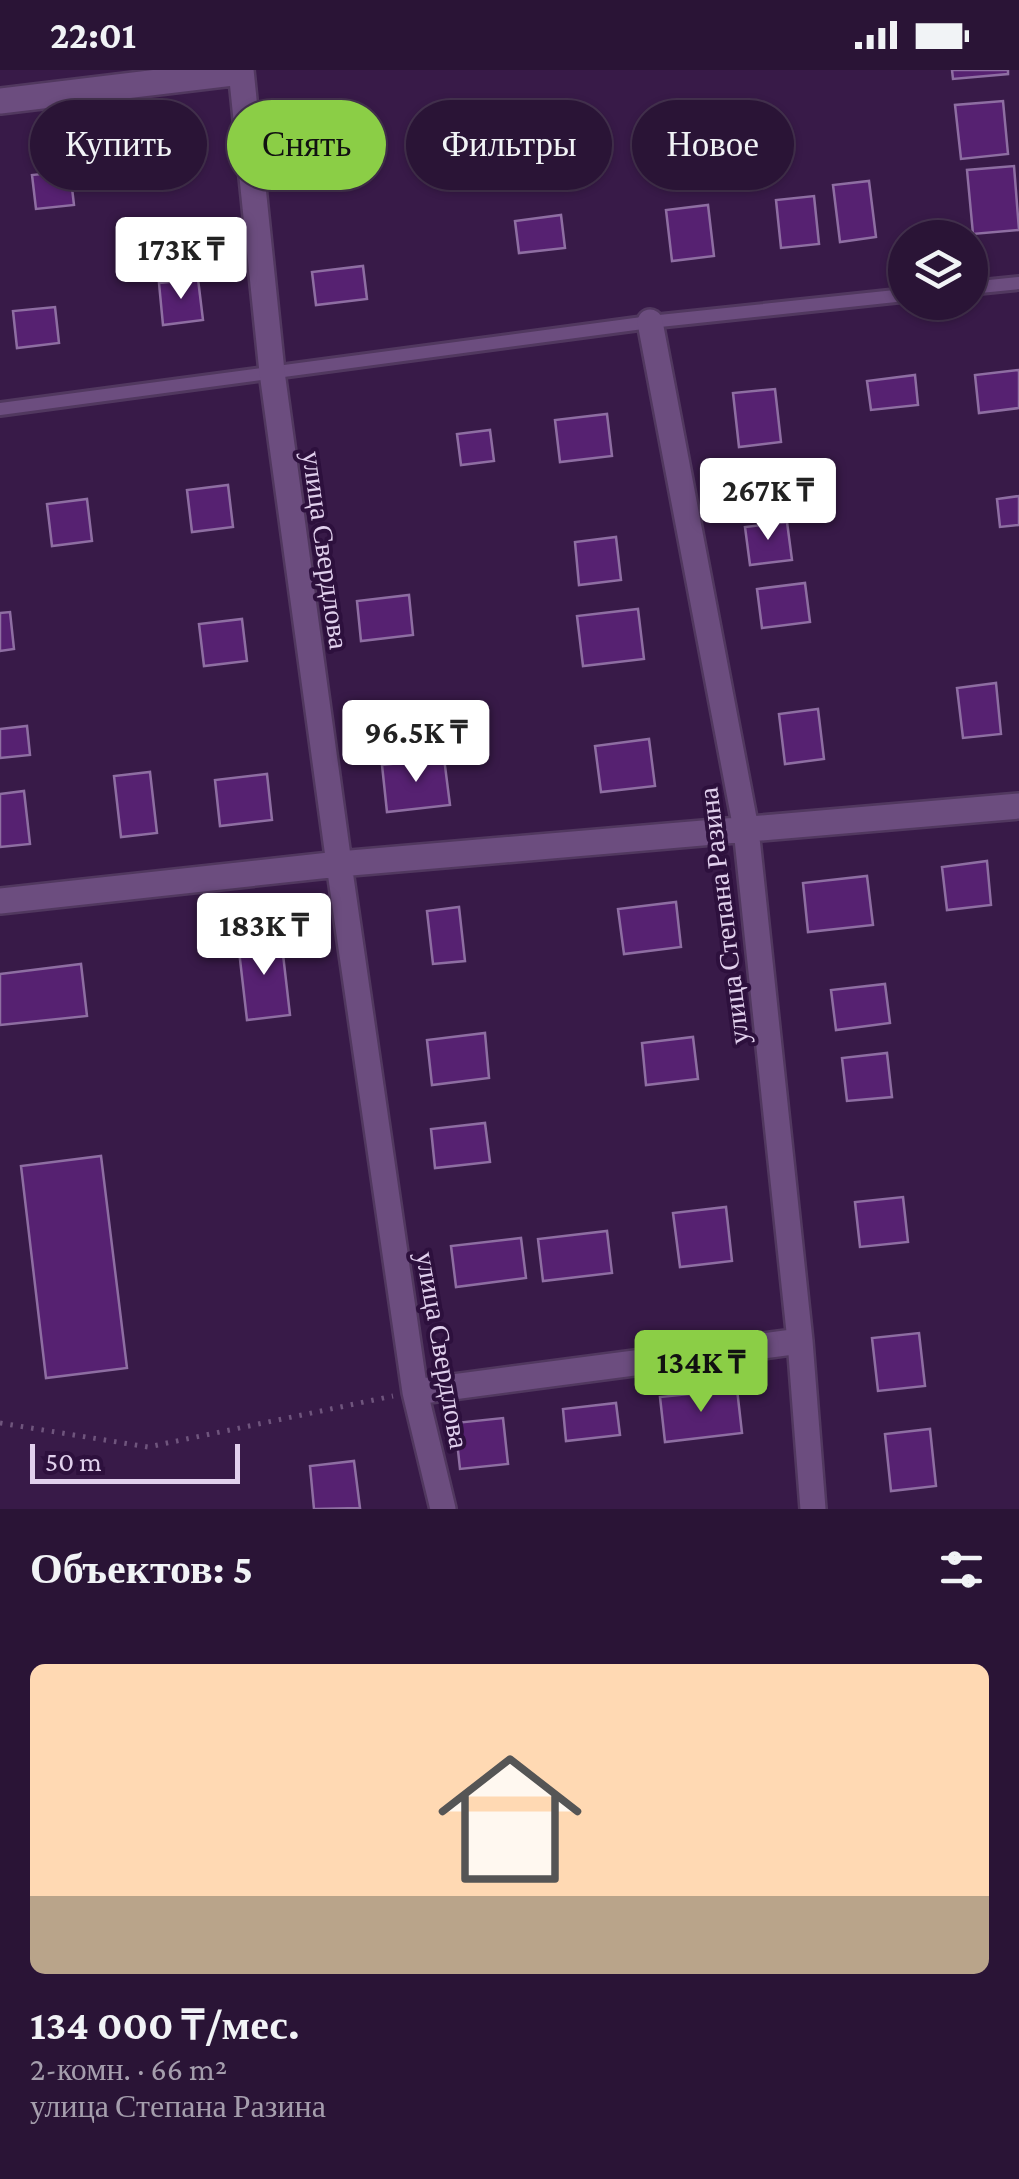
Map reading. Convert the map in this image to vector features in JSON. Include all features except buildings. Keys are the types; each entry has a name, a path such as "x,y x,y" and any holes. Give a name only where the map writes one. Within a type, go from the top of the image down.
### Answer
{"street":[{"path":"0,102 241,71"},
{"name":"улица Свердлова","path":"241,71 272,372 338,864 415,1392 443,1509"},
{"name":"улица Степана Разина","path":"650,322 746,828 814,1509"},
{"path":"0,901 338,864 1019,806"},
{"path":"415,1392 800,1342"}],"lane":[{"path":"988,286 1019,283"},
{"path":"0,409 650,322 888,297"}],"path":[{"path":"0,1423 148,1446 415,1392"}]}
